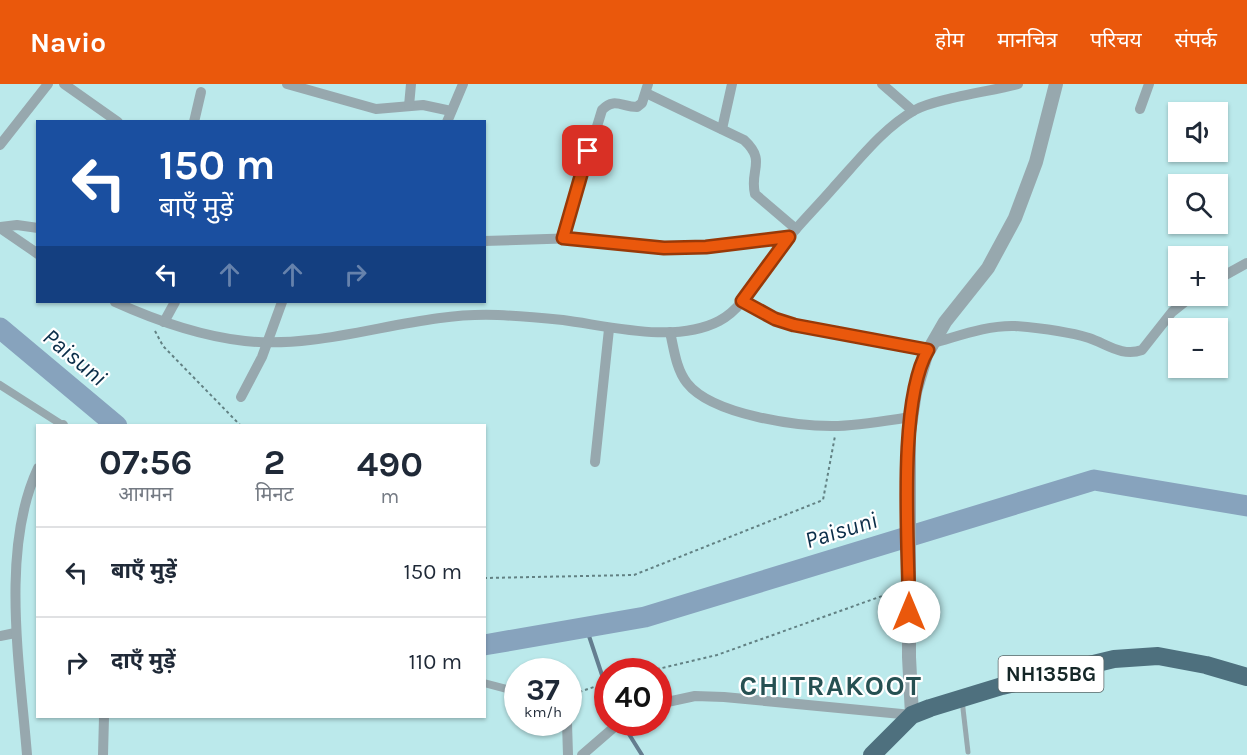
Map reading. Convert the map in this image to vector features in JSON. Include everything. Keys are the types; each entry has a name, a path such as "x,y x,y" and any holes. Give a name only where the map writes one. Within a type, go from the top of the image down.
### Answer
{"highway":[{"name":"NH135BG","path":"872,755 912,715 962,698 1114,659 1158,656 1206,665 1247,677"}],"street":[{"path":"0,145 48,84"},
{"path":"64,84 115,120"},
{"path":"287,84 376,109 423,105 449,116 463,84"},
{"path":"409,106 411,84"},
{"path":"722,129 732,84"},
{"path":"117,303 146,316 203,334 266,342 329,336 435,319 495,315 564,320 609,329 670,332 700,329 720,321 742,301 792,233 866,153 913,111 1018,84"},
{"path":"672,701 695,696 724,697 912,715 909,657 909,433 915,392 931,347 945,322 988,268 1015,218 1036,162 1056,84"},
{"path":"1140,109 1149,84"},
{"path":"887,86 913,111"},
{"path":"563,238 602,110 608,104 616,102 637,107 647,88 751,147 758,164 753,180 754,194 792,233"},
{"path":"194,120 201,92"},
{"path":"0,227 17,225 36,228"},
{"path":"0,227 36,253"},
{"path":"486,241 563,238 664,248 706,247 792,233"},
{"path":"1228,273 1247,263"},
{"path":"742,301 775,319 794,325 931,347 993,327 1013,326 1089,338 1126,353 1142,350 1172,312 1180,306"},
{"path":"164,322 174,303"},
{"path":"241,397 256,371 282,303"},
{"path":"595,462 609,329"},
{"path":"670,332 677,364 687,384 709,402 737,412 836,426 910,417"},
{"path":"0,385 60,424"},
{"path":"27,755 12,596 14,546 23,504 36,473"},
{"path":"0,636 15,633"},
{"path":"486,684 504,688"},
{"path":"103,755 104,718"},
{"path":"567,736 568,755"},
{"path":"582,755 604,736"}],"lane":[{"path":"962,698 968,752"}],"path":[{"path":"146,316 163,346 239,424"},
{"path":"486,578 634,575 823,500 836,426"},
{"path":"672,666 717,655 899,590"}],"waterway":[{"name":"Paisuni","path":"0,328 115,424"},
{"name":"Paisuni","path":"486,645 645,617 1094,480 1247,506"},
{"path":"586,627 596,658"},
{"path":"630,736 642,755"}],"district":[{"name":"CHITRAKOOT","path":"831,685"}],"route":[{"path":"588,151 563,238 664,248 706,247 789,237 742,301 775,319 794,325 928,350 910,417 909,612"}]}
